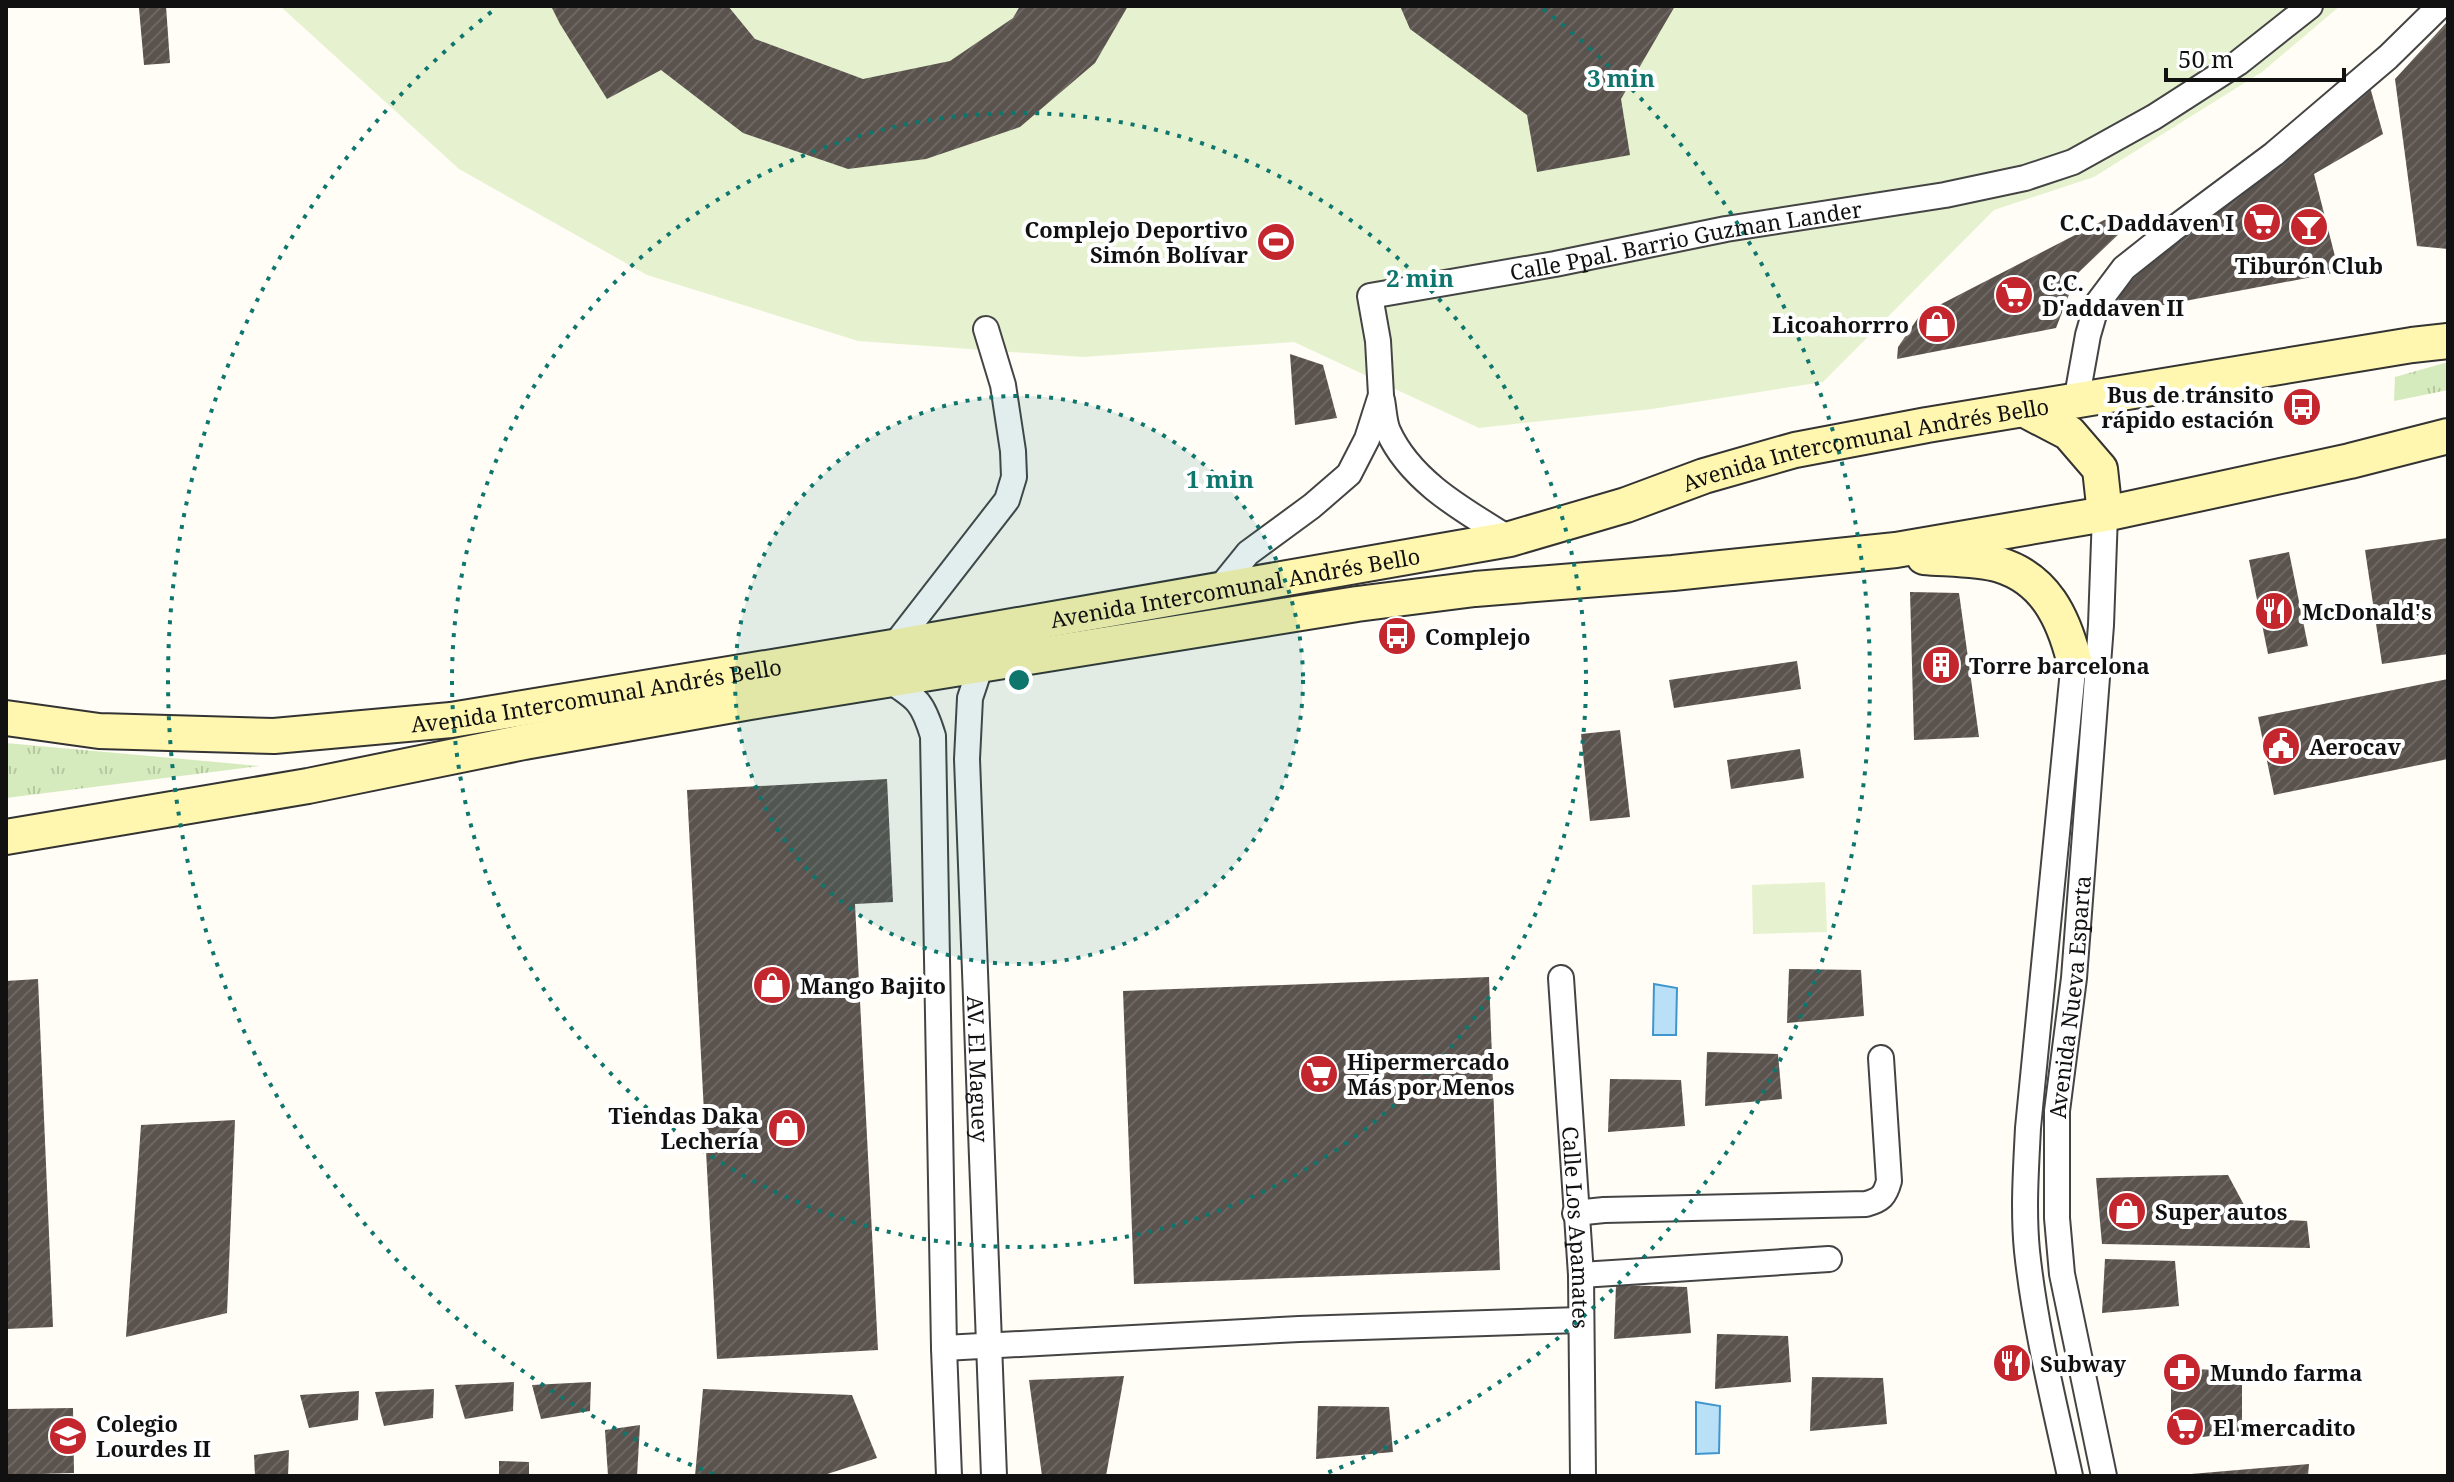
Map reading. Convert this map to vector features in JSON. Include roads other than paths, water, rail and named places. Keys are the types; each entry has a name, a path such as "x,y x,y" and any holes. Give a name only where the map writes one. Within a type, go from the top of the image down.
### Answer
{"main road":[{"name":"Avenida Intercomunal Andrés Bello","path":"6,718 99,731 274,736 451,720 893,647 1510,539 1795,450 1927,425 2448,341"},
{"path":"2025,410 2069,433 2100,469 2105,514"},
{"name":"Avenida Intercomunal Andrés Bello","path":"6,837 308,786 524,742 764,700 1357,604 1475,589 1880,552 2105,514 2350,461 2448,436"},
{"path":"1880,552 1999,565 2035,582 2056,611 2068,635 2074,660"}],"street":[{"name":"Calle Ppal. Barrio Guzman Lander","path":"1218,590 1248,553 1312,506 1349,474 1367,439 1381,395 1378,341 1370,296 1555,264 1726,229 1945,195 2025,178 2073,162 2154,117 2238,63 2310,6"},
{"path":"2076,402 2097,304 2124,268 2274,154 2388,57 2440,6"},
{"path":"893,647 1007,500 1014,477 1003,385 986,329"},
{"path":"1381,395 1387,429 1404,459 1450,502 1510,539"},
{"name":"Avenida Nueva Esparta","path":"2104,1476 2062,1274 2057,1203 2057,1111 2074,978 2104,573 2105,514"},
{"name":"Avenida Nueva Esparta","path":"2070,1476 2035,1316 2025,1203 2028,1128 2074,660"},
{"name":"AV. El Maguey","path":"981,665 970,698 967,759 994,1476"},
{"name":"AV. El Maguey","path":"890,681 916,698 933,736 949,1476"},
{"name":"Calle Los Apamates","path":"1561,978 1581,1275 1583,1476"},
{"path":"1575,1213 1866,1204 1879,1201 1886,1193 1889,1181 1881,1058"},
{"path":"1581,1275 1829,1259"},
{"path":"944,1348 1301,1340 1580,1320"}],"water":[{"path":"1654,984 1677,988 1676,1035 1653,1035"},
{"path":"1696,1402 1720,1406 1719,1453 1696,1454"}],"place":[{"name":"C.C. Daddaven I","path":"2262,222"},
{"name":"Tiburón Club","path":"2309,227"},
{"name":"Complejo Deportivo Simón Bolívar","path":"1276,242"},
{"name":"C.C. D'addaven II","path":"2014,295"},
{"name":"Licoahorrro","path":"1937,324"},
{"name":"Bus de tránsito rápido estación","path":"2302,407"},
{"name":"McDonald's","path":"2274,611"},
{"name":"Complejo","path":"1397,636"},
{"name":"Torre barcelona","path":"1941,665"},
{"name":"Aerocav","path":"2281,746"},
{"name":"Mango Bajito","path":"772,985"},
{"name":"Hipermercado Más por Menos","path":"1319,1074"},
{"name":"Tiendas Daka Lechería","path":"787,1128"},
{"name":"Super autos","path":"2127,1211"},
{"name":"Subway","path":"2012,1363"},
{"name":"Mundo farma","path":"2182,1372"},
{"name":"El mercadito","path":"2185,1427"},
{"name":"Colegio Lourdes II","path":"68,1436"}]}
